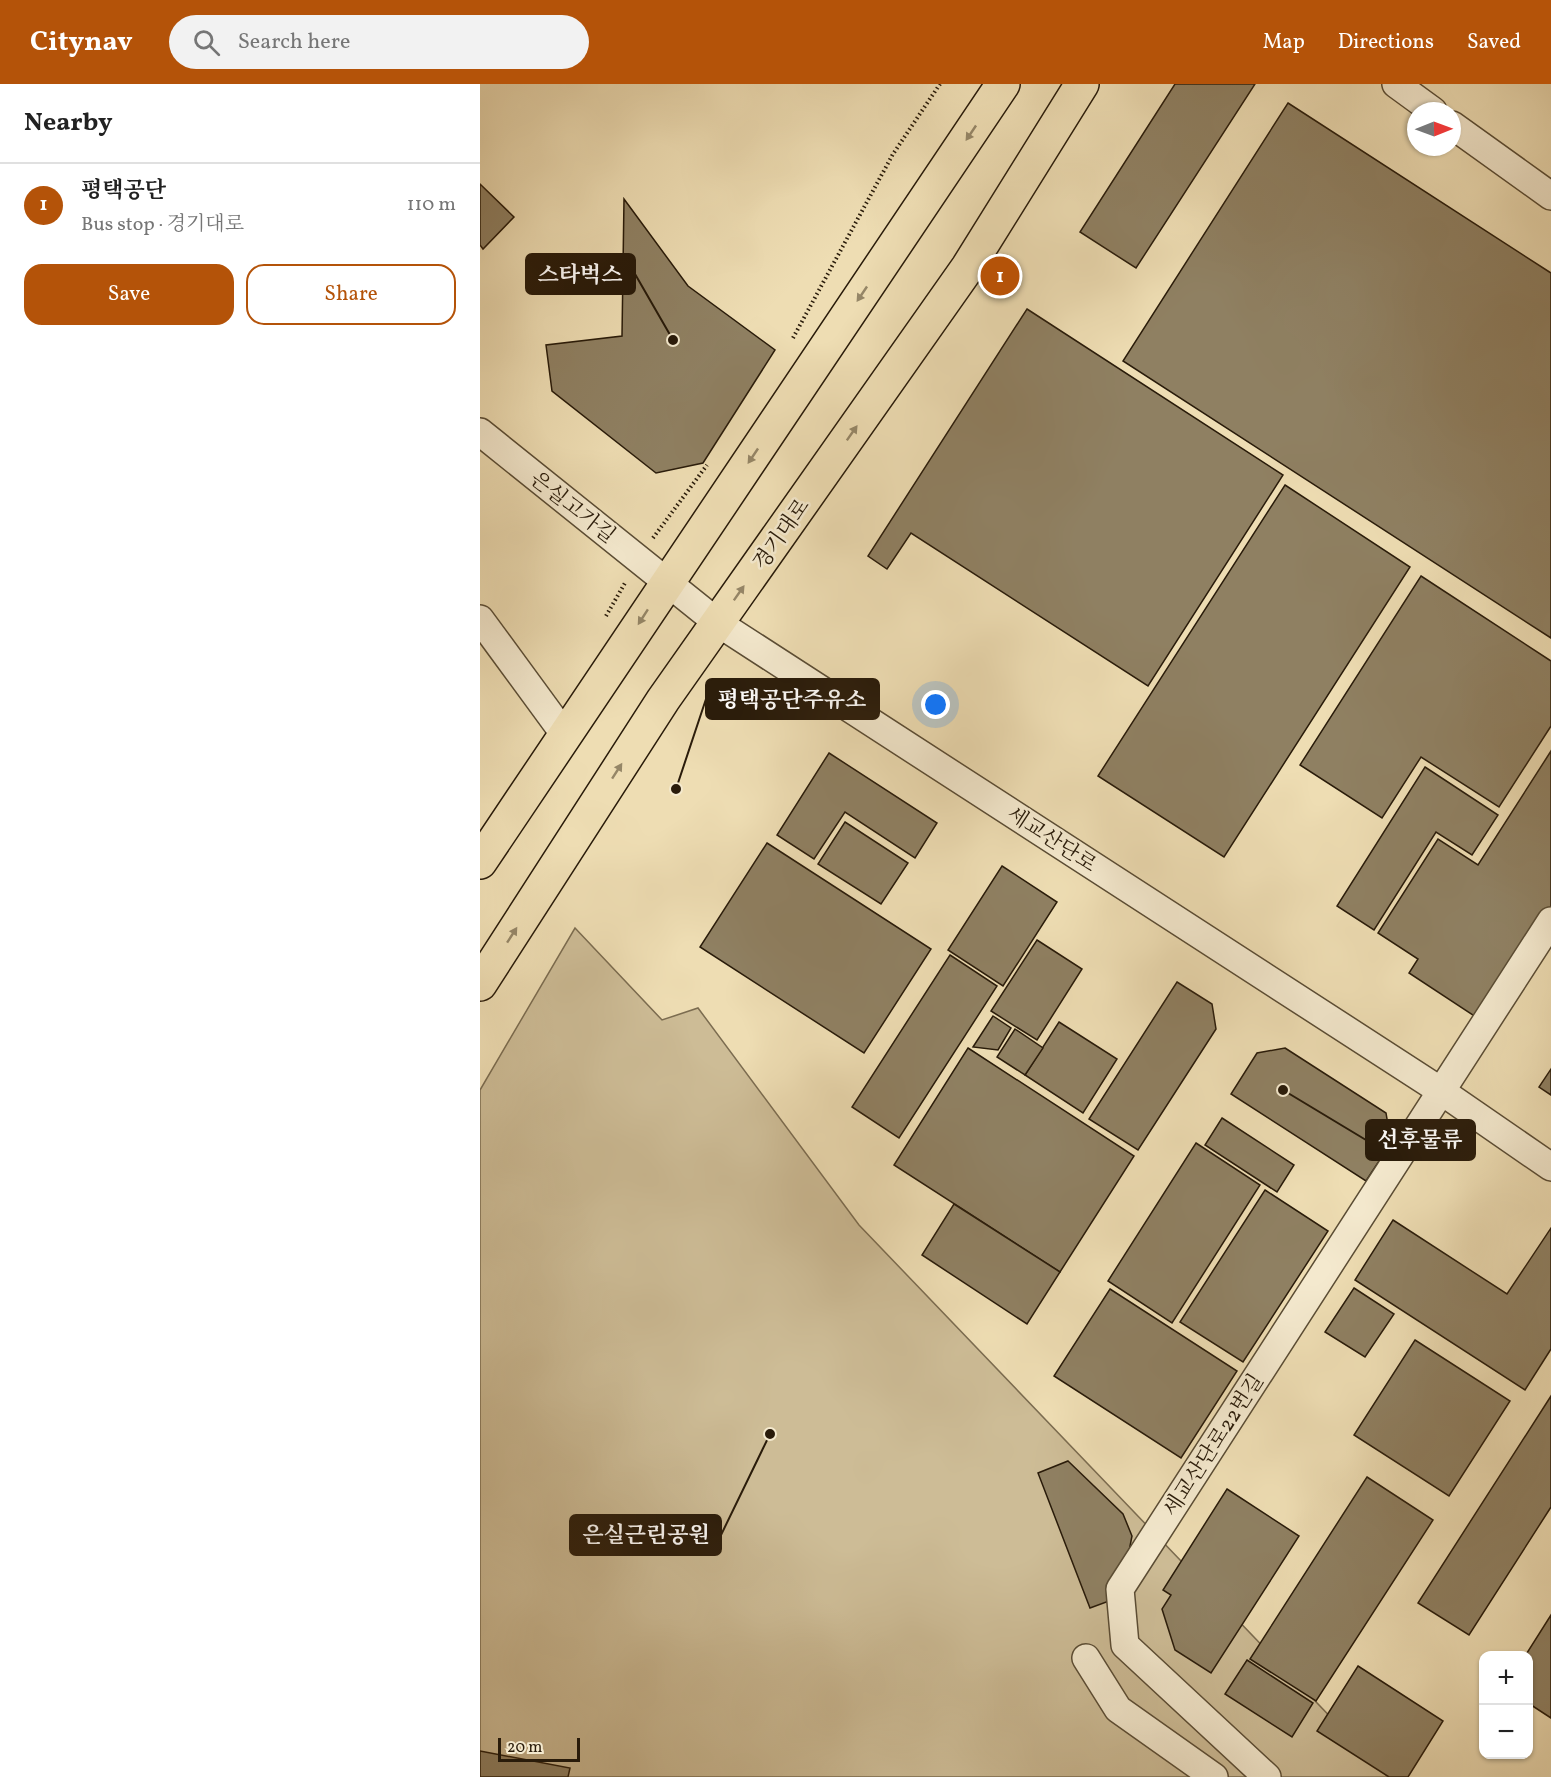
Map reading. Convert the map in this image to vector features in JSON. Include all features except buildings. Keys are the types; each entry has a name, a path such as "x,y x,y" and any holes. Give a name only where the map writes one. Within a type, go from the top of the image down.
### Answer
{"main road":[{"path":"480,862 666,582 1004,84"},
{"name":"경기대로","path":"480,984 663,700 968,267 1082,84"}],"street":[{"path":"1396,84 1421,102"},
{"path":"1461,131 1551,196"},
{"name":"은실고가길","path":"480,432 666,582"},
{"name":"세교산단로","path":"666,582 718,623 1441,1091 1551,1167"},
{"path":"480,619 565,735"},
{"path":"1441,1091 1551,921"},
{"name":"세교산단로22번길","path":"1267,1777 1125,1645 1120,1589 1441,1091"},
{"path":"1086,1658 1118,1709 1214,1777"}],"path":[{"path":"788,347 893,154 940,84"},
{"path":"603,621 664,520 709,464"}],"shaded area":[{"path":"575,928 662,1020 698,1008 859,1225 1388,1777 480,1777 480,1090"}],"place":[{"name":"평택공단","path":"1000,276"},
{"name":"스타벅스","path":"673,340"},
{"name":"평택공단주유소","path":"676,789"},
{"name":"선후물류","path":"1283,1090"},
{"name":"은실근린공원","path":"770,1434"}]}
